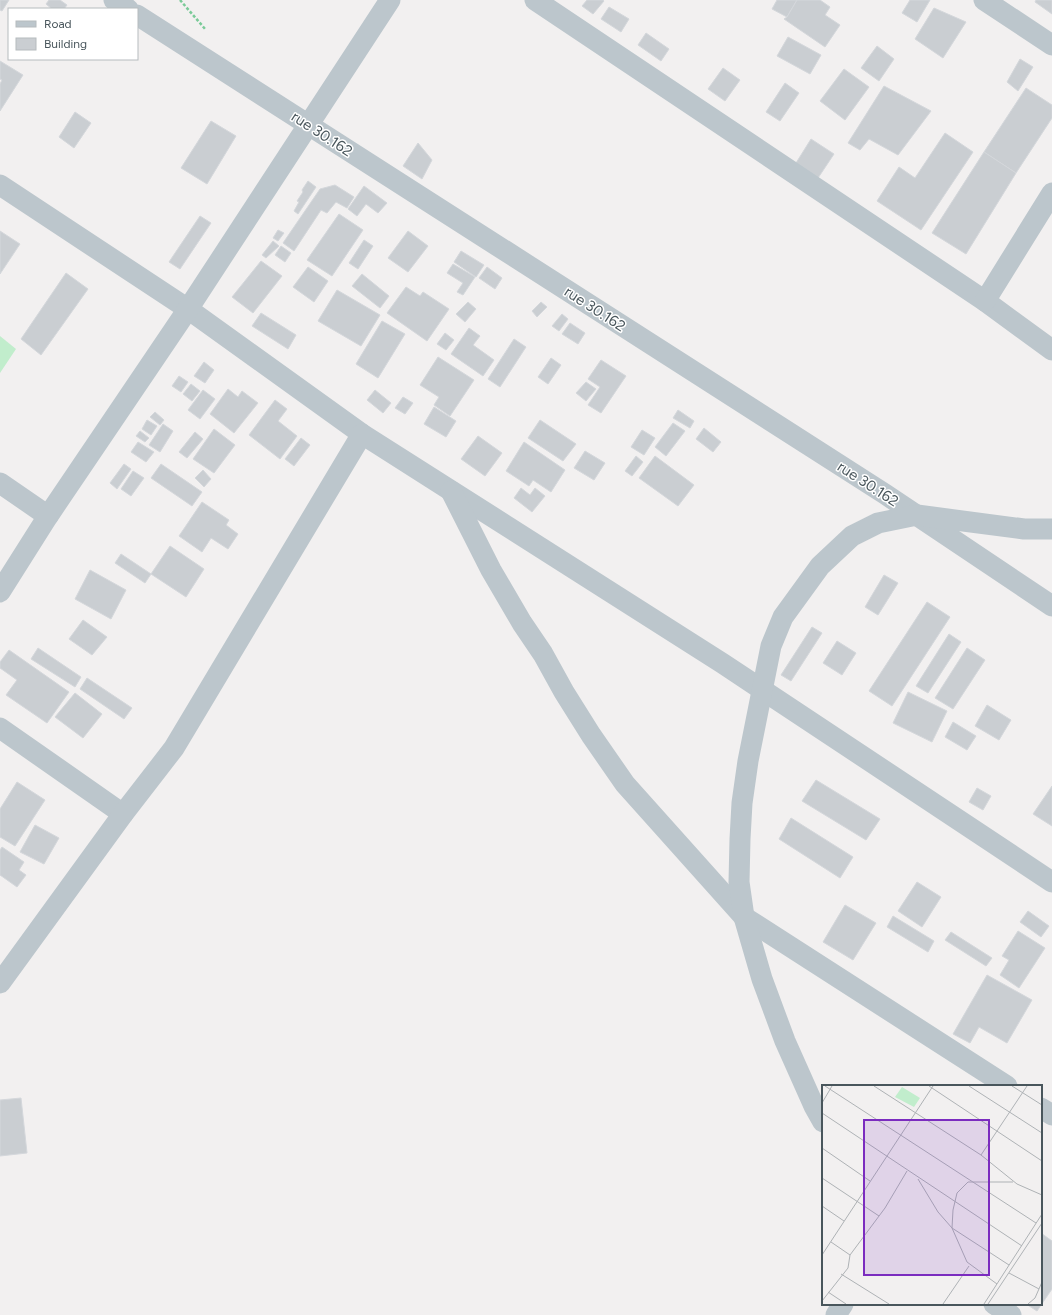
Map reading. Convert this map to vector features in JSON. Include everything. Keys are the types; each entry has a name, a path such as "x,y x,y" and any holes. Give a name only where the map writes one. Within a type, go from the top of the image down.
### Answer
{"street":[{"path":"114,0 126,8"},
{"path":"0,592 48,516 188,309 390,0"},
{"path":"535,0 985,301 1052,350"},
{"path":"984,0 1052,45"},
{"name":"rue 30.162","path":"138,16 917,515 1052,606"},
{"path":"0,185 188,309 362,434 722,663 1052,882"},
{"path":"985,301 1052,193"},
{"path":"0,983 123,814 174,748 362,434"},
{"path":"0,483 48,516"},
{"path":"450,491 490,570 522,623 543,654 564,692 591,735 625,784 744,917 1005,1085"},
{"path":"822,1120 814,1106 785,1041 762,979 744,917 739,882 742,803 748,761 771,646 783,617 820,566 852,536 878,523 917,515 1024,529 1052,529"},
{"path":"0,728 123,814"},
{"path":"1042,1109 1052,1115"},
{"path":"836,1315 842,1305"},
{"path":"996,1305 1011,1315"}],"green space":[{"path":"0,336 16,349 0,373"}],"building":[{"path":"0,0 9,0 2,11 0,10"},
{"path":"49,0 60,0 67,5 65,8 51,8 46,4"},
{"path":"587,0 604,1 593,14 582,6"},
{"path":"777,0 797,0 787,17 772,9"},
{"path":"797,0 820,0 830,7 825,15 840,25 825,47 784,19 787,17"},
{"path":"910,0 930,0 917,22 902,13"},
{"path":"1036,0 1052,0 1052,14 1035,2"},
{"path":"609,7 629,19 621,32 601,19"},
{"path":"934,8 966,22 943,58 915,39"},
{"path":"646,33 669,49 661,61 638,45"},
{"path":"788,37 821,55 810,74 777,56"},
{"path":"877,46 894,59 879,81 861,68"},
{"path":"1020,59 1033,67 1018,91 1007,82"},
{"path":"0,61 23,75 0,111 0,84 2,80 0,79"},
{"path":"723,68 740,80 725,101 708,89"},
{"path":"844,69 869,87 845,120 820,101"},
{"path":"785,83 799,93 780,121 766,112"},
{"path":"884,86 931,111 898,155 869,139 860,150 848,143"},
{"path":"1026,88 1052,105 1052,118 1016,173 984,152"},
{"path":"75,112 91,123 74,148 59,137"},
{"path":"211,121 236,136 207,184 181,168"},
{"path":"945,133 973,152 921,230 877,201 899,167 915,178"},
{"path":"811,139 834,154 818,178 796,163"},
{"path":"418,143 432,160 422,179 403,166"},
{"path":"984,152 1016,173 966,254 932,233"},
{"path":"308,181 316,187 298,214 294,211 299,202 297,201"},
{"path":"335,185 354,197 347,208 336,202 327,213 321,210 294,251 283,243 320,189"},
{"path":"364,186 387,203 378,213 366,204 357,216 348,209"},
{"path":"339,214 363,230 332,276 307,260"},
{"path":"200,216 211,223 180,269 169,262"},
{"path":"278,230 284,233 278,241 273,238"},
{"path":"0,231 20,244 0,274"},
{"path":"408,231 428,246 408,272 388,258"},
{"path":"364,240 373,246 358,269 349,263"},
{"path":"273,241 279,246 266,258 262,255"},
{"path":"281,246 291,253 285,262 275,255"},
{"path":"461,251 484,265 476,277 454,262"},
{"path":"261,261 282,276 253,313 232,297"},
{"path":"453,264 475,277 463,295 457,292 463,283 447,273"},
{"path":"308,267 328,281 314,302 293,287"},
{"path":"487,267 502,278 495,289 479,278"},
{"path":"66,273 88,289 41,355 21,339"},
{"path":"362,274 389,296 380,308 352,286"},
{"path":"406,287 420,296 423,292 449,309 427,341 387,313"},
{"path":"337,290 380,315 361,346 318,321"},
{"path":"468,302 476,309 465,322 456,314"},
{"path":"541,302 547,307 537,317 532,311"},
{"path":"261,313 296,335 288,349 252,326"},
{"path":"562,314 568,319 559,331 552,326"},
{"path":"382,321 405,334 378,378 356,364"},
{"path":"570,323 585,333 578,344 562,334"},
{"path":"469,328 480,336 473,345 494,360 483,376 451,354"},
{"path":"445,333 454,340 446,350 437,344"},
{"path":"514,339 526,347 500,387 488,379"},
{"path":"438,357 474,380 450,416 434,405 439,397 420,385"},
{"path":"551,358 561,365 548,384 538,377"},
{"path":"601,360 626,376 601,413 588,405 600,387 588,379"},
{"path":"204,362 214,370 205,383 194,376"},
{"path":"179,376 188,382 181,392 172,386"},
{"path":"586,382 596,389 586,401 576,393"},
{"path":"191,384 200,391 192,401 183,394"},
{"path":"228,389 238,397 242,391 258,403 234,433 210,414"},
{"path":"203,390 215,399 200,419 188,410"},
{"path":"375,390 391,403 383,413 367,400"},
{"path":"403,397 413,403 405,414 395,408"},
{"path":"275,400 287,409 278,421 297,436 280,459 249,435"},
{"path":"434,407 456,421 446,437 424,424"},
{"path":"678,410 694,421 690,428 673,418"},
{"path":"155,412 164,420 160,425 150,417"},
{"path":"147,420 157,426 151,435 142,429"},
{"path":"540,420 576,444 563,461 528,438"},
{"path":"673,423 685,431 666,456 655,447"},
{"path":"163,424 173,431 160,452 149,445"},
{"path":"704,428 721,442 713,452 696,439"},
{"path":"214,429 235,445 214,473 193,459"},
{"path":"642,430 655,438 644,455 631,447"},
{"path":"140,431 149,438 145,442 136,436"},
{"path":"195,432 203,439 187,458 179,452"},
{"path":"478,436 502,453 485,476 461,459"},
{"path":"301,438 310,445 294,466 285,459"},
{"path":"138,442 154,452 146,462 131,452"},
{"path":"524,442 565,470 551,492 533,480 529,486 506,471"},
{"path":"585,451 605,463 594,480 574,468"},
{"path":"636,456 643,462 632,476 625,471"},
{"path":"655,456 694,485 678,506 639,478"},
{"path":"124,464 131,469 117,489 110,483"},
{"path":"161,464 202,492 192,506 151,478"},
{"path":"203,470 211,479 204,487 195,478"},
{"path":"133,471 144,478 131,496 121,489"},
{"path":"521,488 530,495 535,488 545,496 532,512 514,498"},
{"path":"202,502 229,520 226,525 238,534 228,549 211,538 202,552 179,536"},
{"path":"170,546 204,569 186,597 151,574"},
{"path":"121,554 151,574 145,583 115,563"},
{"path":"90,570 126,590 111,619 75,599"},
{"path":"884,575 898,583 878,615 865,607"},
{"path":"927,602 950,617 892,706 869,691"},
{"path":"83,620 107,637 92,655 69,639"},
{"path":"812,627 822,633 791,681 781,675"},
{"path":"949,634 961,642 928,693 916,686"},
{"path":"837,641 856,653 842,675 823,663"},
{"path":"38,648 81,677 75,687 31,659"},
{"path":"967,648 985,660 953,709 935,698"},
{"path":"9,650 69,692 47,723 6,695 17,680 0,668 0,662"},
{"path":"87,678 132,708 124,719 80,689"},
{"path":"908,692 947,711 932,742 893,723"},
{"path":"75,693 102,714 83,738 55,717"},
{"path":"987,705 1011,720 999,740 975,726"},
{"path":"953,722 976,736 967,750 945,737"},
{"path":"816,780 880,819 866,840 802,801"},
{"path":"17,782 45,800 15,846 0,837 0,809"},
{"path":"1052,786 1052,826 1033,814"},
{"path":"977,788 991,796 983,810 969,802"},
{"path":"791,818 853,857 840,878 779,839"},
{"path":"35,825 59,838 44,864 20,852"},
{"path":"2,847 24,862 19,870 26,875 17,887 0,875 0,850"},
{"path":"917,882 941,897 922,927 898,911"},
{"path":"845,905 876,923 853,960 823,942"},
{"path":"1028,911 1049,926 1041,937 1020,922"},
{"path":"893,916 934,941 928,952 887,927"},
{"path":"1018,931 1045,948 1019,988 1000,975 1009,960 1002,956"},
{"path":"951,932 992,958 986,966 945,940"},
{"path":"987,975 1032,1000 1007,1043 979,1027 970,1043 953,1034"},
{"path":"21,1098 27,1153 0,1156 0,1100"},
{"path":"1042,1234 1052,1241 1052,1289 1042,1304"},
{"path":"1028,1305 1041,1305 1037,1311"}]}
